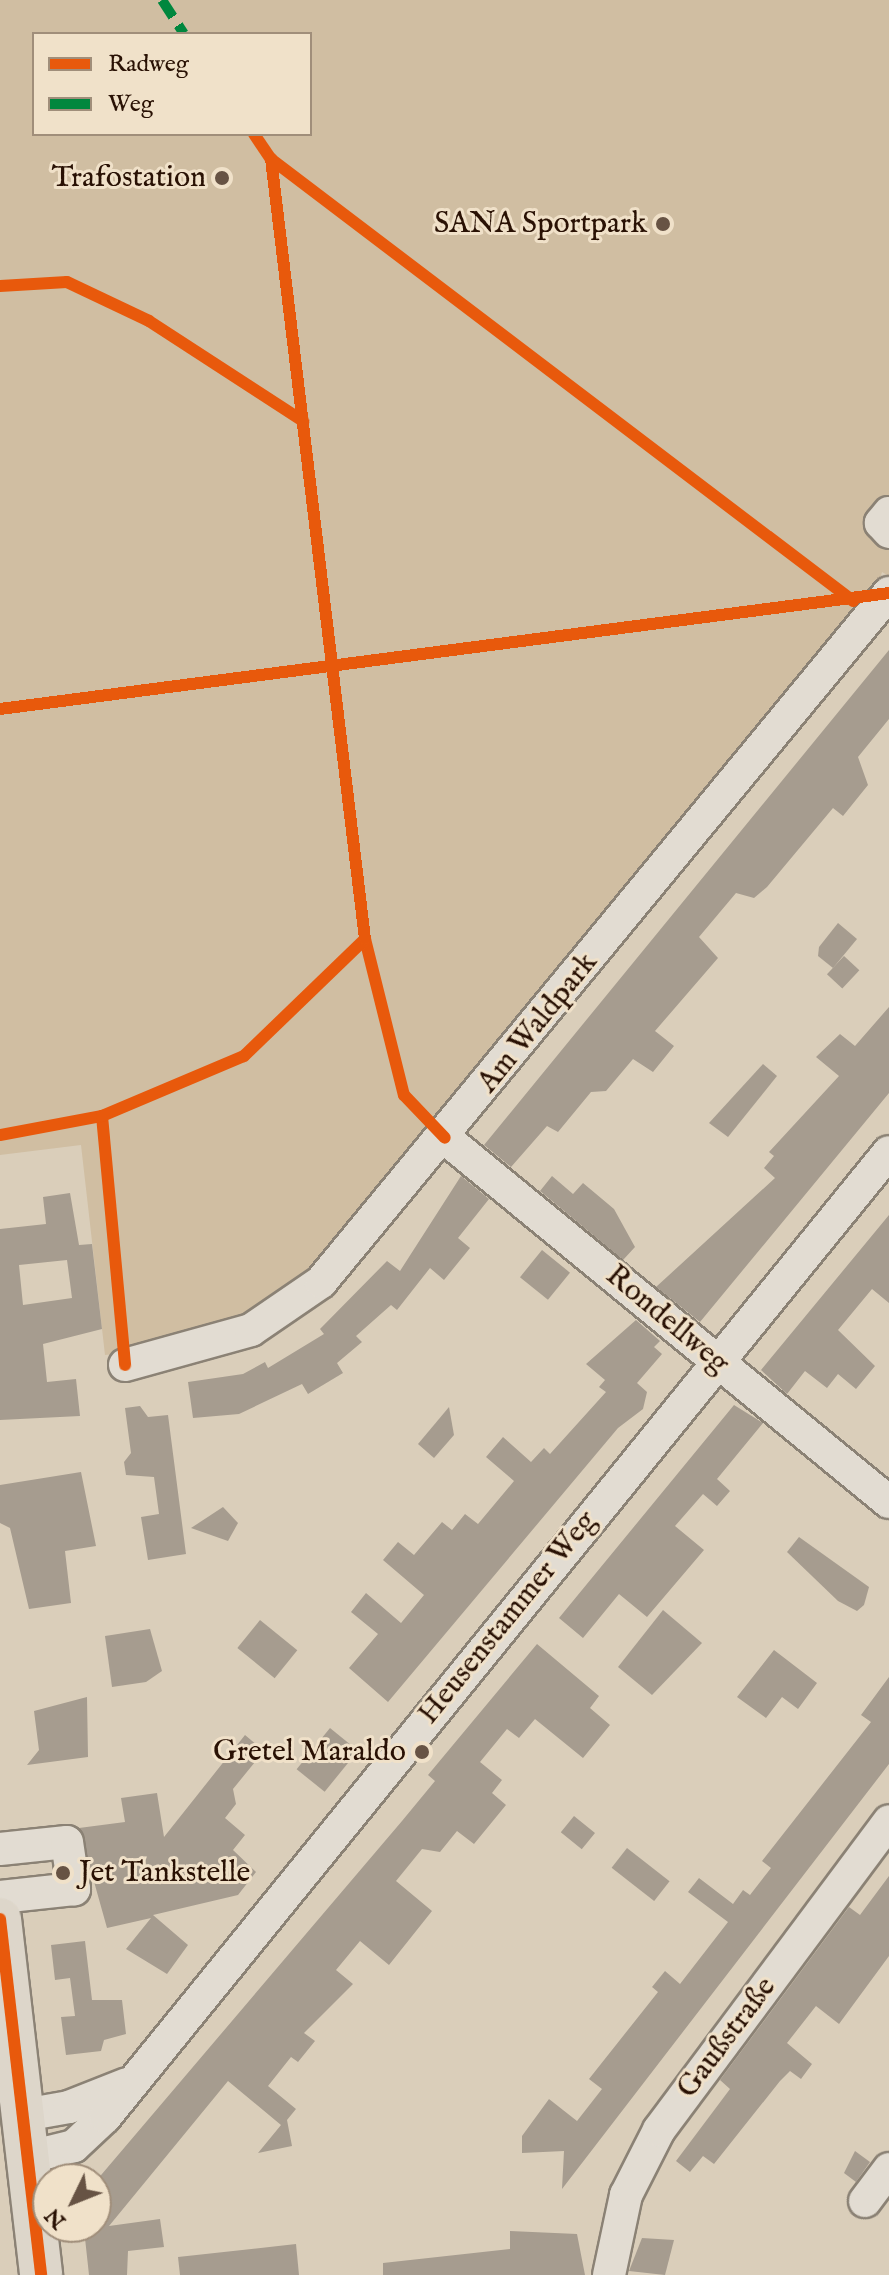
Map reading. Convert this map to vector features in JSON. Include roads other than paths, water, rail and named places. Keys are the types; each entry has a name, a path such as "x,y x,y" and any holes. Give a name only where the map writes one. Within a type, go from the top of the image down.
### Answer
{"main road":[{"path":"0,1919 41,2275"}],"street":[{"path":"889,513 881,523 889,532"},
{"name":"Am Waldpark","path":"125,1365 205,1349 289,1310 338,1264 445,1138 889,593"},
{"name":"Rondellweg","path":"445,1138 889,1502"},
{"name":"Heusenstammer Weg","path":"29,2157 74,2146 889,1152"},
{"name":"Gaußstraße","path":"609,2275 622,2205 659,2130 889,1821"},
{"path":"0,1849 67,1842 74,1889 0,1897"},
{"name":"Heusenstammer Weg","path":"24,2115 69,2107 127,2084"},
{"path":"865,2201 889,2169"}],"place":[{"name":"Trafostation","path":"222,178"},
{"name":"SANA Sportpark","path":"663,224"},
{"name":"Gretel Maraldo","path":"422,1752"},
{"name":"Jet Tankstelle","path":"63,1873"}]}
